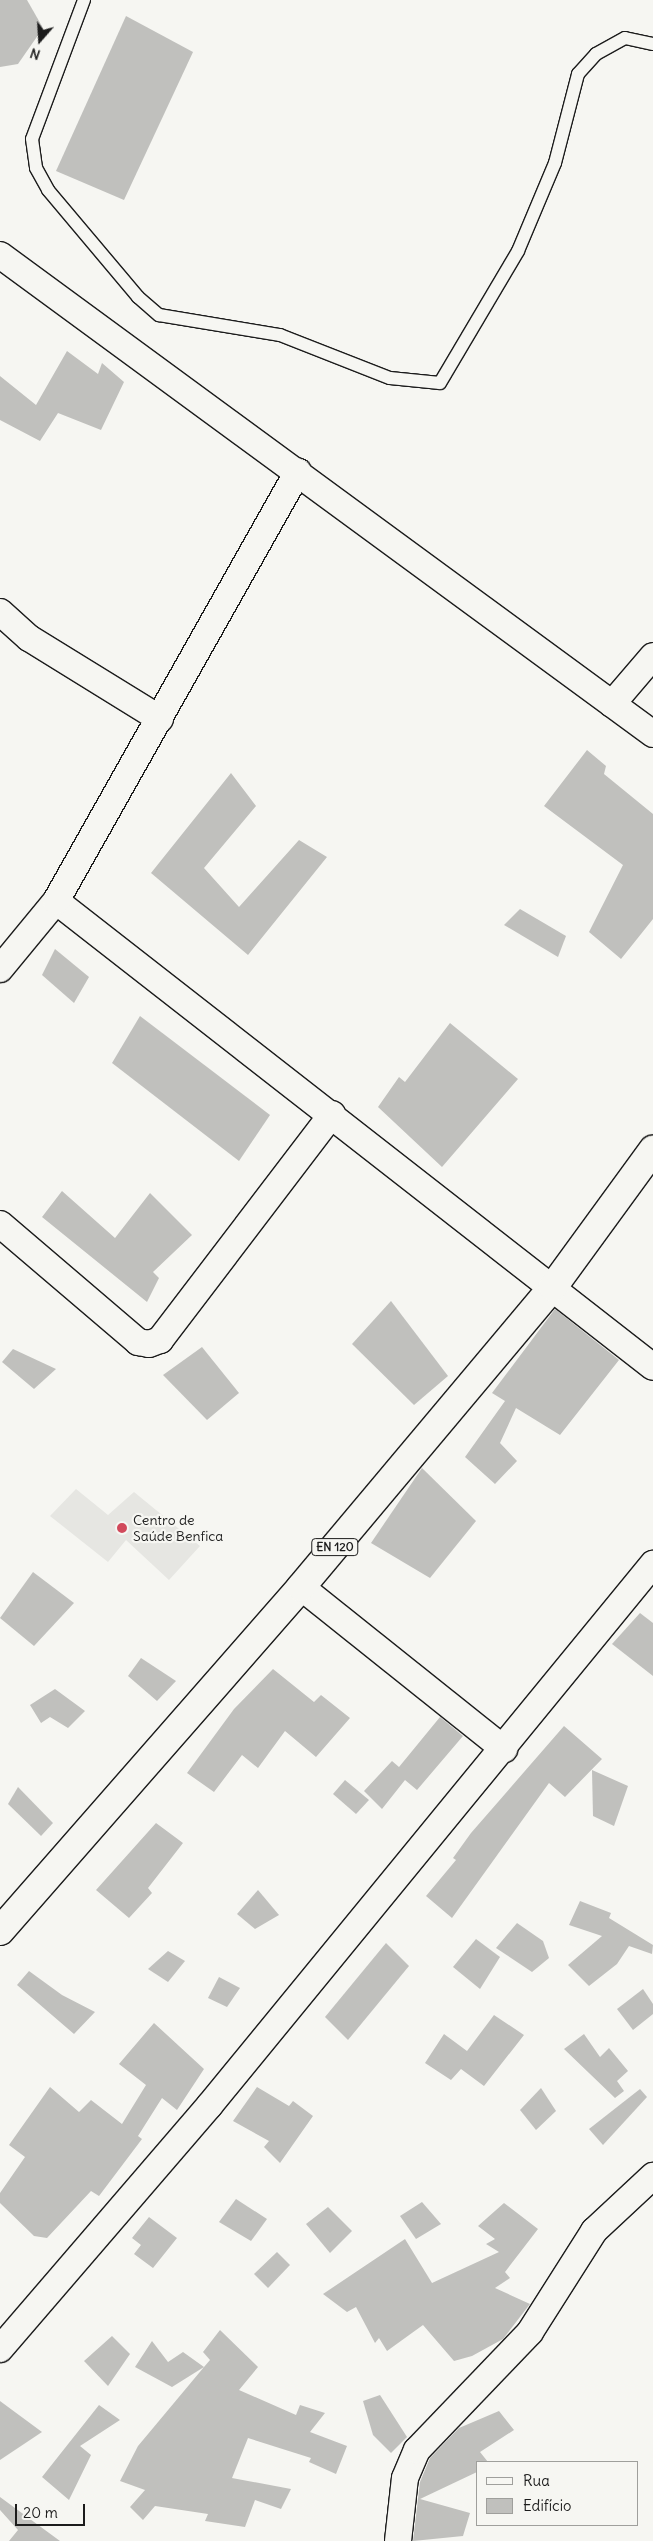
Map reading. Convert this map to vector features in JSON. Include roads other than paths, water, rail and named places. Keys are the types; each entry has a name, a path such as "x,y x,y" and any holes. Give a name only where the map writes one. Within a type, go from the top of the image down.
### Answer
{"main road":[{"name":"EN 120","path":"0,1931 301,1587 553,1287 653,1150"}],"street":[{"path":"0,255 298,471 653,734"},
{"path":"0,969 56,901 298,471"},
{"path":"0,612 29,638 160,719"},
{"path":"612,704 653,656"},
{"path":"56,901 332,1114 653,1367"},
{"path":"4,1233 138,1342 150,1344 160,1340 332,1114"},
{"path":"0,2350 504,1749 653,1564"},
{"path":"301,1587 504,1749"},
{"path":"398,2541 405,2478 417,2450 530,2332 594,2231 653,2176"}],"lane":[{"path":"84,0 32,139 36,168 48,190 138,297 159,315 280,336 390,378 440,383 518,251 555,163 578,74 596,54 625,38 653,44"}],"place":[{"name":"Centro de Saúde Benfica","path":"122,1528"}]}
